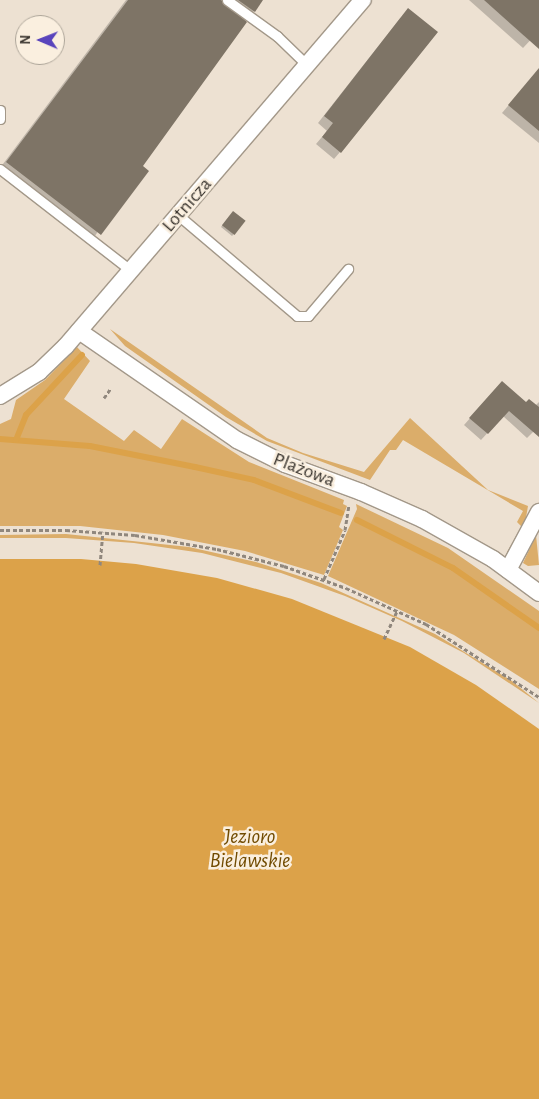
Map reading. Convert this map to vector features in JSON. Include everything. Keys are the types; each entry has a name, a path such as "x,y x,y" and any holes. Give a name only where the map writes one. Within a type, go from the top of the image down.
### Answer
{"street":[{"name":"Lotnicza","path":"0,396 39,372 79,331 362,0"},
{"name":"Plażowa","path":"79,331 251,448 409,512 461,540 508,570 539,593"},
{"path":"508,570 539,512"}],"lane":[{"path":"227,0 277,36 307,65"},
{"path":"0,110 0,119"},
{"path":"0,169 130,270"},
{"path":"178,215 297,316 308,316 348,269"}],"path":[{"path":"104,398 111,388"},
{"path":"324,579 346,529 350,502"},
{"path":"0,530 102,532 217,549 324,579 397,611 441,633 539,697"},
{"path":"100,565 102,532"},
{"path":"384,639 397,611"}],"shaded area":[{"path":"110,329 267,438 303,453 364,472 410,418 488,490 528,506 524,529 510,553 507,552 522,527 517,522 523,511 403,440 396,450 390,450 370,480 267,441 226,417 125,346"},
{"path":"77,347 90,361 64,399 124,441 134,430 161,449 182,419 249,462 344,500 343,504 347,506 339,527 343,530 324,575 245,551 163,535 80,526 0,526 0,424 11,419 16,400 45,380"},
{"path":"356,504 448,548 539,611 539,689 454,635 328,576 357,509"},
{"path":"66,534 189,547 256,562 321,583 435,634 512,681 539,703 464,653 402,621 345,596 281,573 202,553 134,543 66,538 0,538 0,535"},
{"path":"536,535 539,565 528,566 523,563"}],"water":[{"name":"Jezioro Bielawskie","path":"0,559 81,559 136,564 217,578 292,599 410,647 476,685 539,729 539,1099 0,1099"}],"building":[{"path":"128,0 221,0 247,22 143,166 149,171 101,235 6,162"},
{"path":"238,0 263,0 255,12"},
{"path":"484,0 539,0 539,49"},
{"path":"408,8 438,32 341,153 322,137 333,123 324,116"},
{"path":"539,68 539,131 508,105"},
{"path":"233,211 246,221 235,235 222,225"},
{"path":"502,381 526,402 529,399 539,407 539,437 509,411 488,434 469,418"}],"waterway":[{"path":"16,440 26,415 82,355"},
{"path":"0,439 90,446 195,467 254,480 341,513"},
{"path":"357,520 453,568 539,628"}]}
